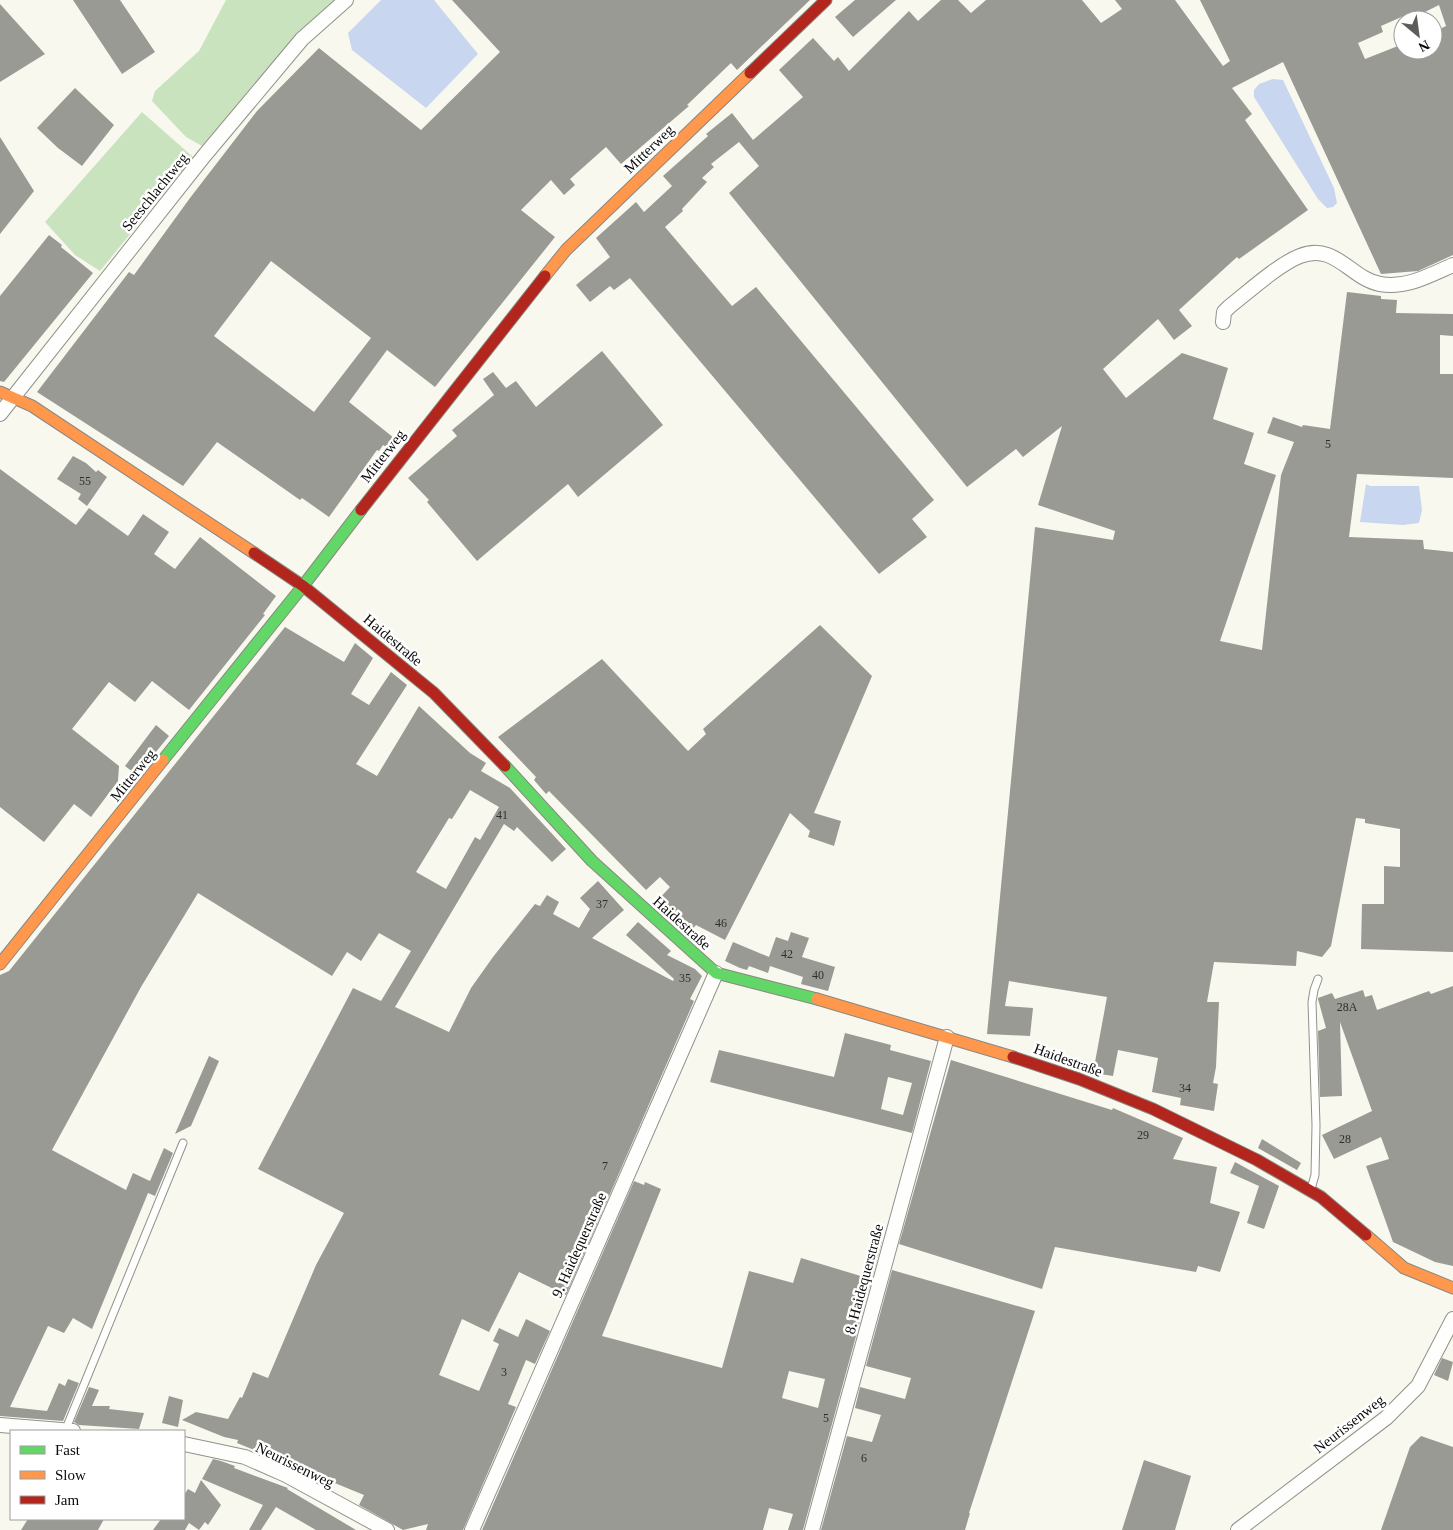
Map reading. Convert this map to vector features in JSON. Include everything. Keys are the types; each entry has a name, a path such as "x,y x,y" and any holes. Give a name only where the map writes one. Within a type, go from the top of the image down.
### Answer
{"street":[{"name":"Seeschlachtweg","path":"0,414 6,395 204,156 302,39 346,0"},
{"name":"Mitterweg","path":"0,964 304,586 391,470 566,250 826,0"},
{"path":"1223,322 1224,312 1229,307 1286,263 1301,255 1324,254 1337,258 1360,275 1379,284 1399,284 1418,281 1453,265"},
{"name":"Haidestraße","path":"6,395 32,406 304,586 434,693 512,773 592,861 716,973 831,1003 948,1037 1079,1079 1144,1106 1257,1160 1311,1191 1321,1197 1404,1268 1453,1288"},
{"name":"9. Haidequerstraße","path":"472,1530 716,973"},
{"name":"8. Haidequerstraße","path":"812,1530 948,1037"},
{"name":"Neurissenweg","path":"1238,1530 1386,1418 1418,1386 1453,1319"},
{"path":"0,1425 58,1430"},
{"name":"Neurissenweg","path":"185,1444 245,1457 286,1475 386,1530"}],"lane":[{"path":"1311,1191 1315,1175 1316,1125 1312,1002 1318,979"},
{"path":"69,1430 183,1143"}],"green space":[{"path":"226,0 339,0 281,54 202,146 186,137 152,101 155,91 199,51"},
{"path":"142,112 193,157 100,271 75,255 45,222"}],"water":[{"path":"381,0 434,0 478,54 426,108 352,50 348,33"},
{"path":"1273,79 1283,80 1334,188 1337,203 1333,207 1327,208 1318,199 1254,97 1254,90 1259,84"},
{"path":"1366,484 1370,486 1419,486 1422,510 1419,523 1403,525 1360,522"}],"building":[{"path":"73,0 120,0 155,52 122,74"},
{"path":"452,0 810,0 737,70 731,63 687,105 689,106 621,164 606,147 570,179 575,185 564,195 551,180 521,210 555,237 435,387 387,350 349,402 399,442 392,451 383,445 379,451 377,450 329,517 302,498 300,500 217,442 183,486 37,392 129,272 134,275 257,111 319,48 421,130 500,52","holes":["271,261 371,338 314,412 214,336"]},
{"path":"855,0 896,0 853,37 835,17"},
{"path":"941,0 958,0 971,13 986,0 1082,0 1101,23 1122,9 1115,0 1175,0 1223,66 1230,61 1200,0 1453,0 1453,255 1418,271 1381,274 1283,62 1232,88 1252,114 1245,120 1308,210 1239,259 1237,257 1179,310 1192,326 1174,340 1158,319 1103,369 1126,398 1182,353 1228,368 1213,419 1254,433 1244,464 1276,475 1220,641 1262,650 1281,475 1294,442 1267,433 1273,417 1302,427 1303,425 1330,429 1347,292 1381,296 1381,299 1397,300 1396,313 1453,314 1453,336 1440,335 1440,374 1453,374 1453,478 1357,474 1349,537 1423,540 1424,549 1453,552 1453,952 1361,949 1362,904 1384,904 1384,866 1400,867 1400,829 1365,823 1365,819 1356,818 1331,946 1322,957 1297,951 1296,966 1214,962 1207,1002 1219,1002 1216,1067 1213,1083 1218,1084 1214,1111 1180,1105 1181,1098 1152,1092 1158,1058 1118,1050 1113,1076 1093,1073 1107,997 1009,981 1005,1006 1033,1008 1030,1036 987,1034 1035,527 1113,540 1115,531 1038,505 1062,426 1023,457 1016,449 967,487 729,193 759,166 739,142 711,164 714,167 702,178 707,182 682,209 683,211 665,227 732,306 756,287 934,500 912,519 927,537 879,574 630,278 614,290 610,286 590,302 576,285 610,257 596,238 636,202 644,212 672,186 663,176 708,136 706,134 732,113 753,140 803,97 779,70 813,38 834,61 838,57 849,71 909,11 918,21"},
{"path":"0,4 45,54 0,82"},
{"path":"75,88 114,125 82,166 58,148 37,128"},
{"path":"0,137 34,191 0,234"},
{"path":"49,235 93,273 4,382 0,381 0,296"},
{"path":"602,351 663,425 578,497 568,484 477,561 427,502 429,500 408,478 457,436 452,430 494,395 483,379 493,372 506,388 516,381 536,407"},
{"path":"73,456 86,463 96,472 98,470 107,477 87,506 78,499 81,494 57,479"},
{"path":"0,469 76,525 89,508 128,536 143,514 169,532 154,554 175,569 200,537 276,596 263,614 265,615 189,710 152,681 135,702 109,682 72,729 119,766 118,781 91,817 74,804 44,842 0,807"},
{"path":"820,625 872,676 814,813 841,821 834,846 808,837 810,831 790,813 725,940 696,925 689,933 657,901 670,887 660,877 646,890 549,791 546,794 534,780 536,777 498,737 602,659 688,751 706,734 703,729"},
{"path":"285,627 344,662 355,643 373,658 351,694 369,705 391,672 407,685 356,764 377,776 419,706 470,753 486,763 481,771 510,788 566,849 552,862 517,827 514,831 504,824 395,1007 449,1032 471,988 535,904 540,906 547,895 559,902 553,914 579,928 590,909 580,898 598,881 624,910 592,938 673,981 674,979 626,935 638,922 671,951 667,955 695,969 702,976 690,999 694,1001 566,1295 519,1272 489,1332 462,1319 439,1375 479,1391 499,1344 493,1341 499,1328 518,1337 526,1319 550,1331 535,1364 526,1360 508,1404 516,1407 463,1530 426,1530 428,1524 403,1530 359,1505 364,1495 237,1443 238,1440 224,1437 182,1420 196,1412 228,1419 240,1397 242,1398 253,1372 268,1378 316,1265 344,1213 258,1169 353,988 381,1001 411,951 379,933 361,961 347,952 332,976 198,893 141,987 52,1150 126,1190 133,1173 150,1181 164,1148 173,1153 155,1196 148,1193 92,1329 73,1318 64,1333 48,1326 10,1407 47,1411 59,1383 65,1386 68,1379 79,1383 63,1421 0,1416 0,975 9,971","holes":["470,790 499,807 480,840 475,837 446,889 416,872 449,818 452,819"]},
{"path":"156,725 169,736 137,775 125,766"},
{"path":"791,932 809,938 802,957 835,967 828,991 801,984 803,977 770,966 768,973 749,966 747,970 725,961 733,942 769,957 776,937 788,941"},
{"path":"1453,986 1453,1266 1435,1262 1393,1242 1366,1166 1389,1159 1381,1137 1334,1159 1322,1135 1372,1111 1340,1022 1342,1096 1320,1097 1318,1031 1326,1028 1318,998 1332,993 1335,999 1363,990 1365,997 1372,995 1377,1010 1429,991 1431,994"},
{"path":"845,1033 891,1045 890,1050 931,1061 912,1133 710,1082 719,1050 834,1077","holes":["888,1077 912,1083 903,1115 881,1109"]},
{"path":"209,1056 219,1061 191,1126 175,1134"},
{"path":"951,1060 1112,1110 1113,1108 1183,1138 1173,1159 1217,1167 1210,1203 1240,1212 1220,1272 1198,1266 1196,1272 1055,1247 1042,1289 899,1244"},
{"path":"1262,1139 1301,1163 1297,1170 1258,1148"},
{"path":"1235,1162 1279,1186 1264,1229 1247,1223 1259,1186 1230,1173"},
{"path":"634,1181 644,1185 645,1182 661,1189 602,1336 722,1368 749,1271 793,1283 801,1258 864,1277 876,1239 882,1241 803,1530 788,1530 793,1514 769,1508 763,1530 482,1530","holes":["789,1371 825,1379 818,1408 782,1398"]},
{"path":"892,1270 1035,1311 965,1530 821,1530 847,1436 872,1442 881,1415 855,1408 860,1387 905,1399 911,1378 866,1366"},
{"path":"1442,1358 1453,1362 1448,1381 1434,1375"},
{"path":"89,1387 99,1390 92,1406 110,1406 109,1409 144,1413 139,1429 79,1425 74,1422"},
{"path":"169,1396 183,1400 178,1427 162,1423"},
{"path":"1421,1436 1453,1447 1453,1530 1381,1530 1410,1447"},
{"path":"213,1459 288,1488 356,1530 316,1530 276,1507 261,1530 249,1530 263,1505 202,1479"},
{"path":"1144,1460 1191,1476 1175,1530 1122,1530"},
{"path":"201,1480 221,1505 208,1525 205,1522 199,1530 189,1523 185,1530 153,1530 160,1520 185,1520 185,1494 188,1489 195,1493"},
{"path":"27,1520 103,1520 98,1530 21,1530"}],"traffic: fast":[{"path":"163,760 303,586 361,510"},
{"path":"505,766 592,861 716,973 817,999"}],"traffic: slow":[{"path":"545,276 566,250 750,73"},
{"path":"0,392 32,406 254,553"},
{"path":"0,964 163,760"},
{"path":"817,999 1013,1057"},
{"path":"1366,1235 1404,1268 1453,1288"}],"traffic: jam":[{"path":"750,73 826,0"},
{"path":"361,510 545,276"},
{"path":"254,553 303,586 434,693 505,766"},
{"path":"1013,1057 1079,1079 1153,1109 1257,1160 1321,1197 1366,1235"}]}
